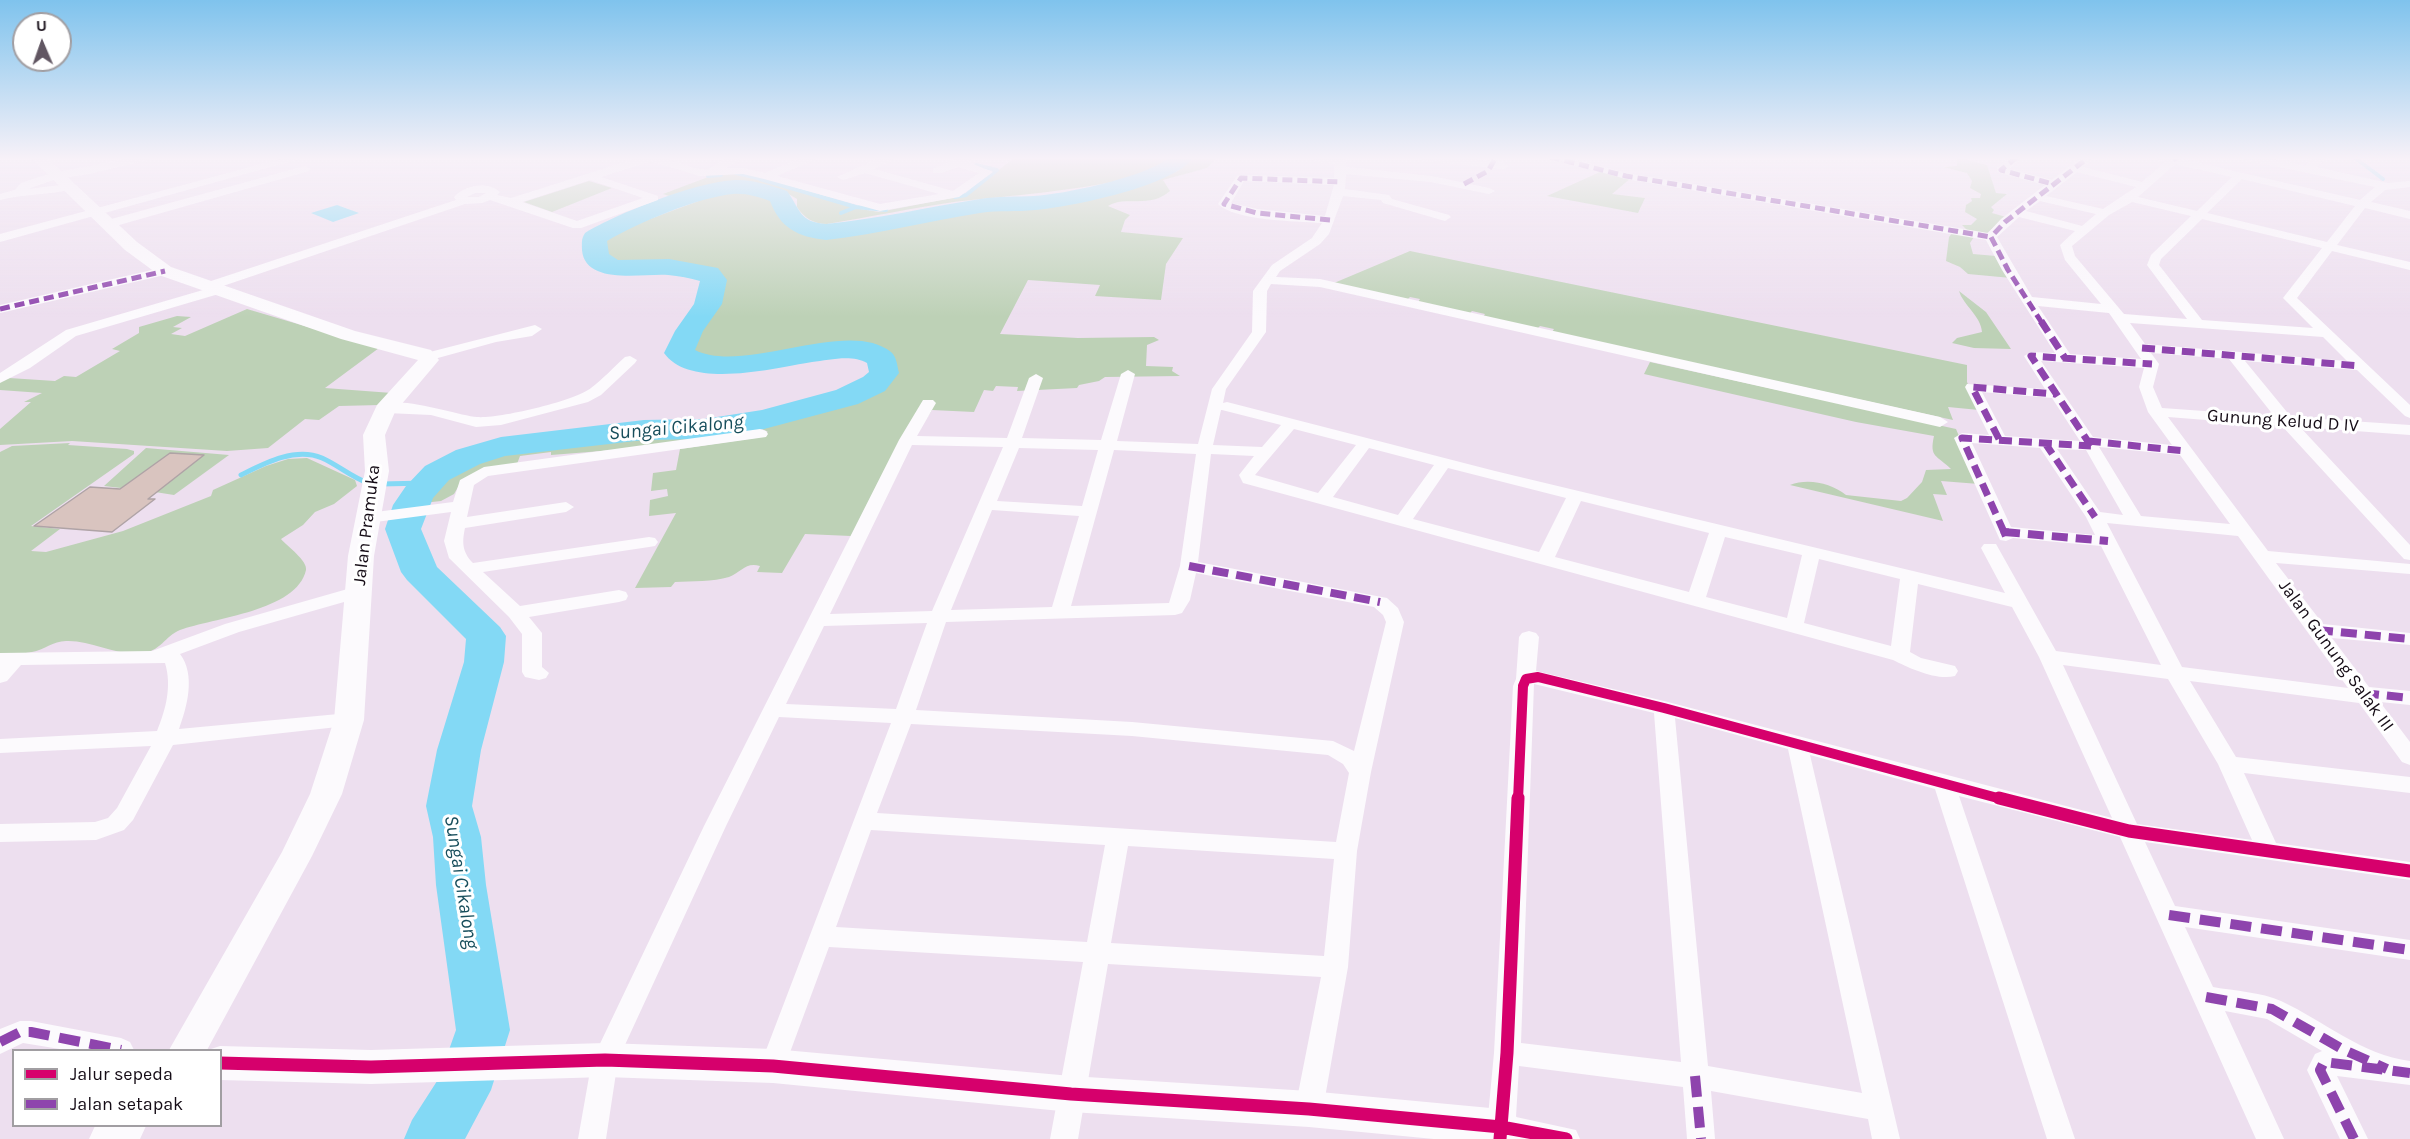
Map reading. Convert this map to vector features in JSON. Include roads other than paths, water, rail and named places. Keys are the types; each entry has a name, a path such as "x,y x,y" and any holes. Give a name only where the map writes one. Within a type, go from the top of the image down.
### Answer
{"street":[{"path":"94,210 131,246 165,271 348,334 417,352 427,357 495,338 527,333 535,329"},
{"path":"101,217 127,210"},
{"path":"0,238 127,210"},
{"path":"0,378 25,365 71,333 212,288 437,210"},
{"path":"535,210 578,225 620,210"},
{"path":"1245,210 1330,220"},
{"path":"817,620 1175,609 1181,600 1189,566 1204,450 1219,389 1259,332 1260,291 1276,268 1316,241 1330,220 1332,210"},
{"path":"1417,210 1445,217"},
{"path":"1831,210 1991,237"},
{"path":"1991,237 2005,222 2022,210"},
{"path":"2093,210 2105,213"},
{"path":"2110,210 2084,230 2065,249 2069,257 2116,313 2152,364"},
{"path":"2181,210 2410,266"},
{"path":"2198,324 2153,265 2155,258 2207,210"},
{"path":"2357,210 2290,298 2408,410"},
{"path":"2389,210 2410,215"},
{"path":"2019,213 2084,230"},
{"path":"1991,237 2008,270 2066,358"},
{"path":"0,309 165,271"},
{"path":"1267,280 1326,285 1940,422"},
{"path":"2029,301 2198,324 2326,333"},
{"path":"2142,348 2361,366"},
{"path":"2136,522 2089,443 2031,356 2152,364"},
{"path":"2234,356 2286,421 2410,555"},
{"name":"Jalan Pramuka","path":"189,1049 326,794 349,720 358,592 375,499 374,435 387,408 428,363 427,357"},
{"path":"387,408 432,410 476,422 501,420 583,399 596,392 630,360"},
{"name":"Jalan Gunung Salak III","path":"2152,364 2146,387 2156,412 2410,757"},
{"path":"1059,614 1128,375"},
{"path":"773,1066 939,616 1013,442 1036,378"},
{"path":"1999,439 1972,387 2055,394"},
{"path":"592,1139 606,1060 772,710 907,440 928,403"},
{"path":"1227,407 2021,603"},
{"name":"Gunung Kelud D IV","path":"2156,412 2410,430"},
{"path":"1291,423 1247,476 1249,480 1899,655 1915,663 1948,672"},
{"path":"539,673 532,672 532,633 516,613 458,558 453,541 466,483 484,472 760,434"},
{"path":"2185,451 2089,443 1962,438 2021,603 2049,657 2169,915 2270,1139"},
{"path":"907,440 1267,452"},
{"path":"1322,500 1366,442"},
{"path":"2045,443 2095,517 2175,673 2229,764 2268,850"},
{"path":"1402,522 1445,461"},
{"path":"1544,561 1576,495"},
{"path":"375,499 436,509 460,506"},
{"path":"987,505 1088,511"},
{"path":"456,524 566,507"},
{"path":"2095,517 2244,531"},
{"path":"1695,601 1719,530"},
{"path":"2000,539 2108,541"},
{"path":"468,569 649,542"},
{"path":"1794,627 1812,552"},
{"path":"2262,556 2410,569"},
{"path":"1189,566 1380,602 1387,606 1395,622 1360,772 1346,851 1335,967 1309,1109"},
{"path":"1899,655 1910,576"},
{"path":"157,656 232,628 358,592"},
{"path":"516,613 619,596"},
{"path":"2317,630 2410,639"},
{"path":"1501,1133 1507,1053 1523,686 1526,679 1529,637"},
{"path":"0,676 8,659 157,656 174,659 179,680 166,738 125,814 116,824 96,831 0,834"},
{"path":"2049,657 2365,695 2410,698"},
{"path":"1526,679 1538,676 2129,831 2410,871"},
{"path":"1664,708 1701,1139"},
{"path":"772,710 1132,729 1333,748 1351,759 1360,772"},
{"path":"0,746 166,738 349,720"},
{"path":"1797,744 1886,1139"},
{"path":"2229,764 2410,785"},
{"path":"1944,784 2061,1139"},
{"path":"863,821 1346,851"},
{"path":"1064,1139 1118,838"},
{"path":"2169,915 2410,950"},
{"path":"821,936 1335,967"},
{"path":"2206,997 2272,1009 2344,1050 2399,1071"},
{"path":"0,1042 20,1032 31,1032 116,1049"},
{"path":"1507,1053 1695,1076 1881,1109"},
{"path":"222,1063 370,1067 606,1060 773,1066 1071,1094 1309,1109 1566,1139"},
{"path":"2354,1139 2320,1070 2324,1062 2399,1071"},
{"path":"109,1139 124,1127"}],"water":[{"path":"320,210 351,210 359,213 333,222 311,213"}],"waterway":[{"name":"Sungai Cikalong","path":"433,1139 463,1090 483,1030 461,885 457,837 449,806 459,750 484,662 486,636 420,572 403,529 411,505 418,493 437,473 468,457 501,447 644,430 704,429 764,419 847,397 874,384 884,373 881,359 864,351 821,352 768,361 717,365 696,362 679,353 689,331 708,304 714,280 709,274 669,267 613,268 596,258 594,238 656,210"},
{"name":"Sungai Cikalong","path":"786,210 790,218 799,225 826,232 955,210"},
{"path":"841,213 848,210"},
{"path":"241,475 280,458 301,454 322,458 368,483"},
{"path":"381,484 427,483"}]}
